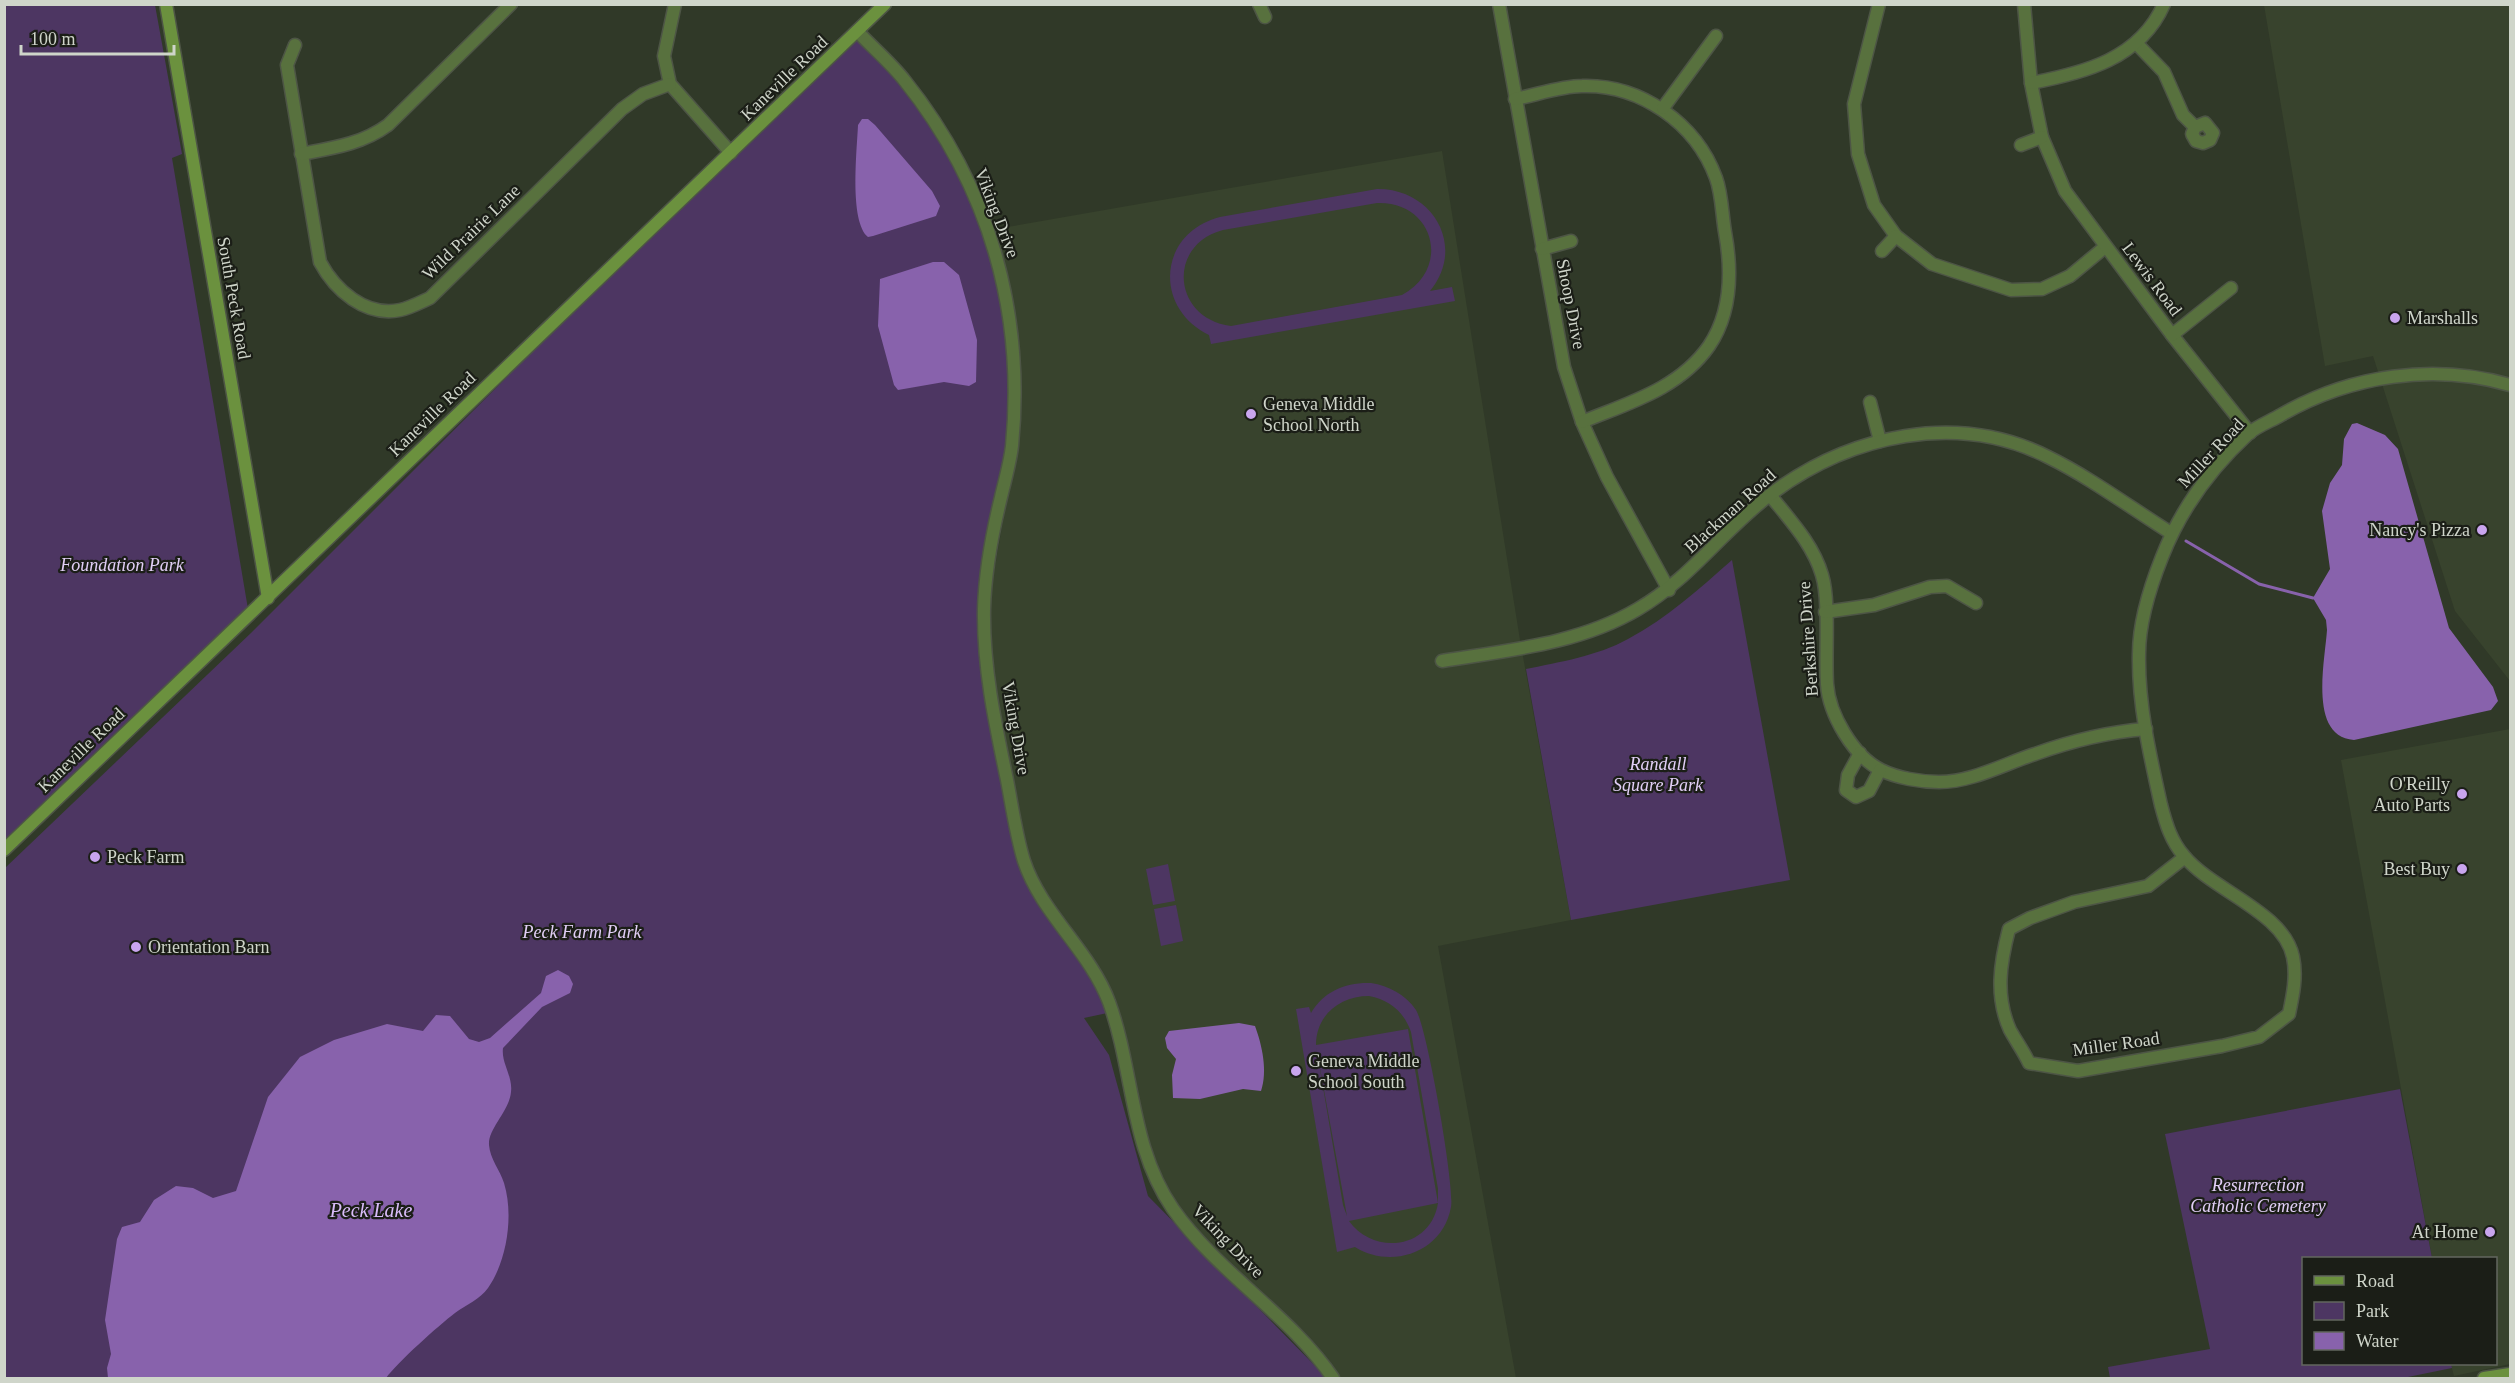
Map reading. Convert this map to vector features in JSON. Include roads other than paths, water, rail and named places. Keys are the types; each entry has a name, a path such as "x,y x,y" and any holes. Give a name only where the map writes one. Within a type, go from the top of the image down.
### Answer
{"main road":[{"name":"South Peck Road","path":"166,4 268,598"},
{"name":"Kaneville Road","path":"4,850 885,4"},
{"path":"2484,1378 2511,1374"}],"street":[{"path":"301,154 344,146 374,135 388,125 511,4"},
{"path":"675,4 664,56 670,84 730,153"},
{"path":"1259,4 1265,17"},
{"name":"Shoop Drive","path":"1499,4 1564,367 1582,422 1607,477 1669,590"},
{"path":"1879,4 1854,104 1858,154 1874,205 1896,236 1932,264 2012,290 2042,289 2070,276 2105,247"},
{"name":"Lewis Road","path":"2024,4 2031,83 2042,137 2065,191 2172,335 2250,433"},
{"path":"2031,83 2072,75 2106,63 2137,44 2159,15 2164,4"},
{"name":"Viking Drive","path":"858,32 903,79 939,130 970,188 988,230 1006,299 1014,341 1016,390 1012,451 987,564 985,654 992,710 1024,861 1043,897 1109,1001 1141,1139 1150,1166 1172,1208 1191,1231 1311,1352 1333,1378"},
{"path":"1663,108 1716,36"},
{"path":"2137,44 2164,72 2183,115 2194,127"},
{"name":"Wild Prairie Lane","path":"296,45 288,65 317,251 327,274 336,286 356,301 369,307 398,310 430,298 622,109 643,94 670,84"},
{"path":"1515,99 1582,86 1621,91 1663,108 1692,135 1716,178 1729,254 1728,303 1709,345 1675,382 1582,422"},
{"path":"2021,145 2042,137"},
{"path":"1882,251 1896,236"},
{"path":"1542,249 1571,242"},
{"path":"2172,335 2231,288"},
{"name":"Miller Road","path":"2185,857 2148,886 2074,902 2030,918 2009,929 2000,967 1999,983 2010,1030 2029,1063 2078,1071 2222,1046 2259,1037 2289,1014 2295,986 2293,956 2278,926 2232,896 2185,857 2168,832 2146,729 2138,653 2149,588 2171,533 2197,491 2250,433 2301,403 2362,380 2457,375 2479,376 2511,385"},
{"path":"1870,402 1880,441"},
{"name":"Blackman Road","path":"1442,661 1573,637 1609,624 1669,590 1770,495 1819,462 1880,441 1931,431 1988,436 2047,456 2171,533"},
{"name":"Berkshire Drive","path":"1770,495 1804,538 1822,575 1828,694 1842,728 1860,753 1880,770 1941,782 1988,772 2035,753 2107,733 2146,729"},
{"path":"1825,612 1874,605 1930,587 1947,586 1976,603"},
{"path":"1860,753 1848,775 1846,790 1856,798 1869,790 1880,770"}],"water":[{"path":"862,119 868,119 875,125 932,191 940,206 936,216 868,237 862,229 858,216 855,184 858,125"},
{"path":"933,262 944,262 959,275 977,340 976,382 969,386 944,382 898,390 894,385 878,326 880,279"},
{"path":"2357,423 2385,435 2398,449 2449,628 2493,687 2498,701 2491,710 2354,740 2340,736 2330,726 2325,712 2322,696 2326,620 2313,598 2330,569 2322,511 2330,483 2342,465 2344,439 2352,424"},
{"name":"Peck Lake","path":"558,970 569,976 573,984 570,993 542,1007 503,1048 511,1092 507,1106 492,1132 489,1145 507,1196 507,1237 495,1277 481,1295 439,1326 386,1378 108,1378 107,1368 111,1354 105,1320 117,1239 122,1227 140,1222 154,1200 176,1186 193,1188 213,1198 236,1191 268,1097 300,1057 334,1040 387,1024 423,1031 436,1015 450,1016 469,1039 479,1042 490,1038 541,993 546,976"},
{"path":"1239,1023 1255,1026 1258,1033 1264,1067 1261,1091 1243,1089 1200,1099 1173,1098 1172,1075 1176,1059 1167,1048 1165,1038 1169,1031"}],"waterway":[{"path":"2186,541 2259,584 2313,598"}],"place":[{"name":"Marshalls","path":"2395,318"},
{"name":"Geneva Middle School North","path":"1251,414"},
{"name":"Nancy's Pizza","path":"2482,530"},
{"name":"O'Reilly Auto Parts","path":"2462,794"},
{"name":"Peck Farm","path":"95,857"},
{"name":"Best Buy","path":"2462,869"},
{"name":"Orientation Barn","path":"136,947"},
{"name":"Geneva Middle School South","path":"1296,1071"},
{"name":"At Home","path":"2490,1232"}],"park label":[{"name":"Foundation Park","path":"122,565"},
{"name":"Randall Square Park","path":"1658,774"},
{"name":"Peck Farm Park","path":"582,932"},
{"name":"Resurrection Catholic Cemetery","path":"2258,1195"}]}
